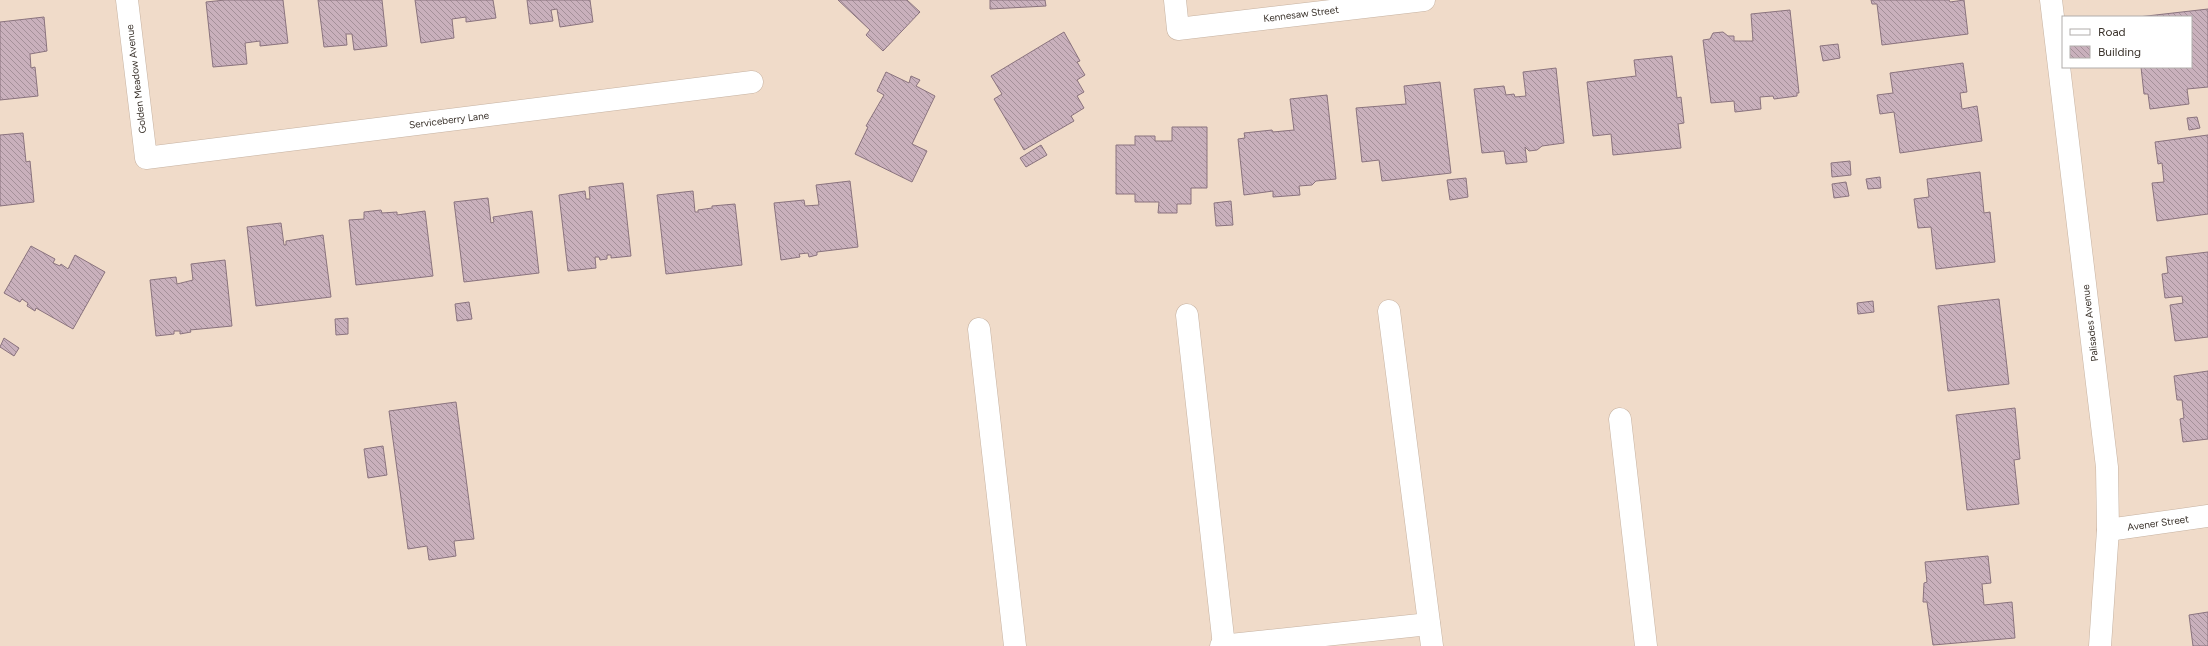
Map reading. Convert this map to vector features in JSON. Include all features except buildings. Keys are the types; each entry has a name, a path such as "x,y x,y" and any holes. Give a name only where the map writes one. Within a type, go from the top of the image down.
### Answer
{"street":[{"name":"Golden Meadow Avenue","path":"127,0 146,158"},
{"name":"Kennesaw Street","path":"1175,0 1178,29 1424,0"},
{"name":"Palisades Avenue","path":"2052,0 2107,466 2108,530 2100,646"},
{"name":"Serviceberry Lane","path":"146,158 752,82"},
{"path":"1389,311 1432,646"},
{"path":"1188,315 1224,646"},
{"path":"979,329 1015,646"},
{"path":"1620,420 1646,646"},
{"name":"Avener Street","path":"2108,530 2208,516"},
{"path":"1221,646 1429,624"}]}
